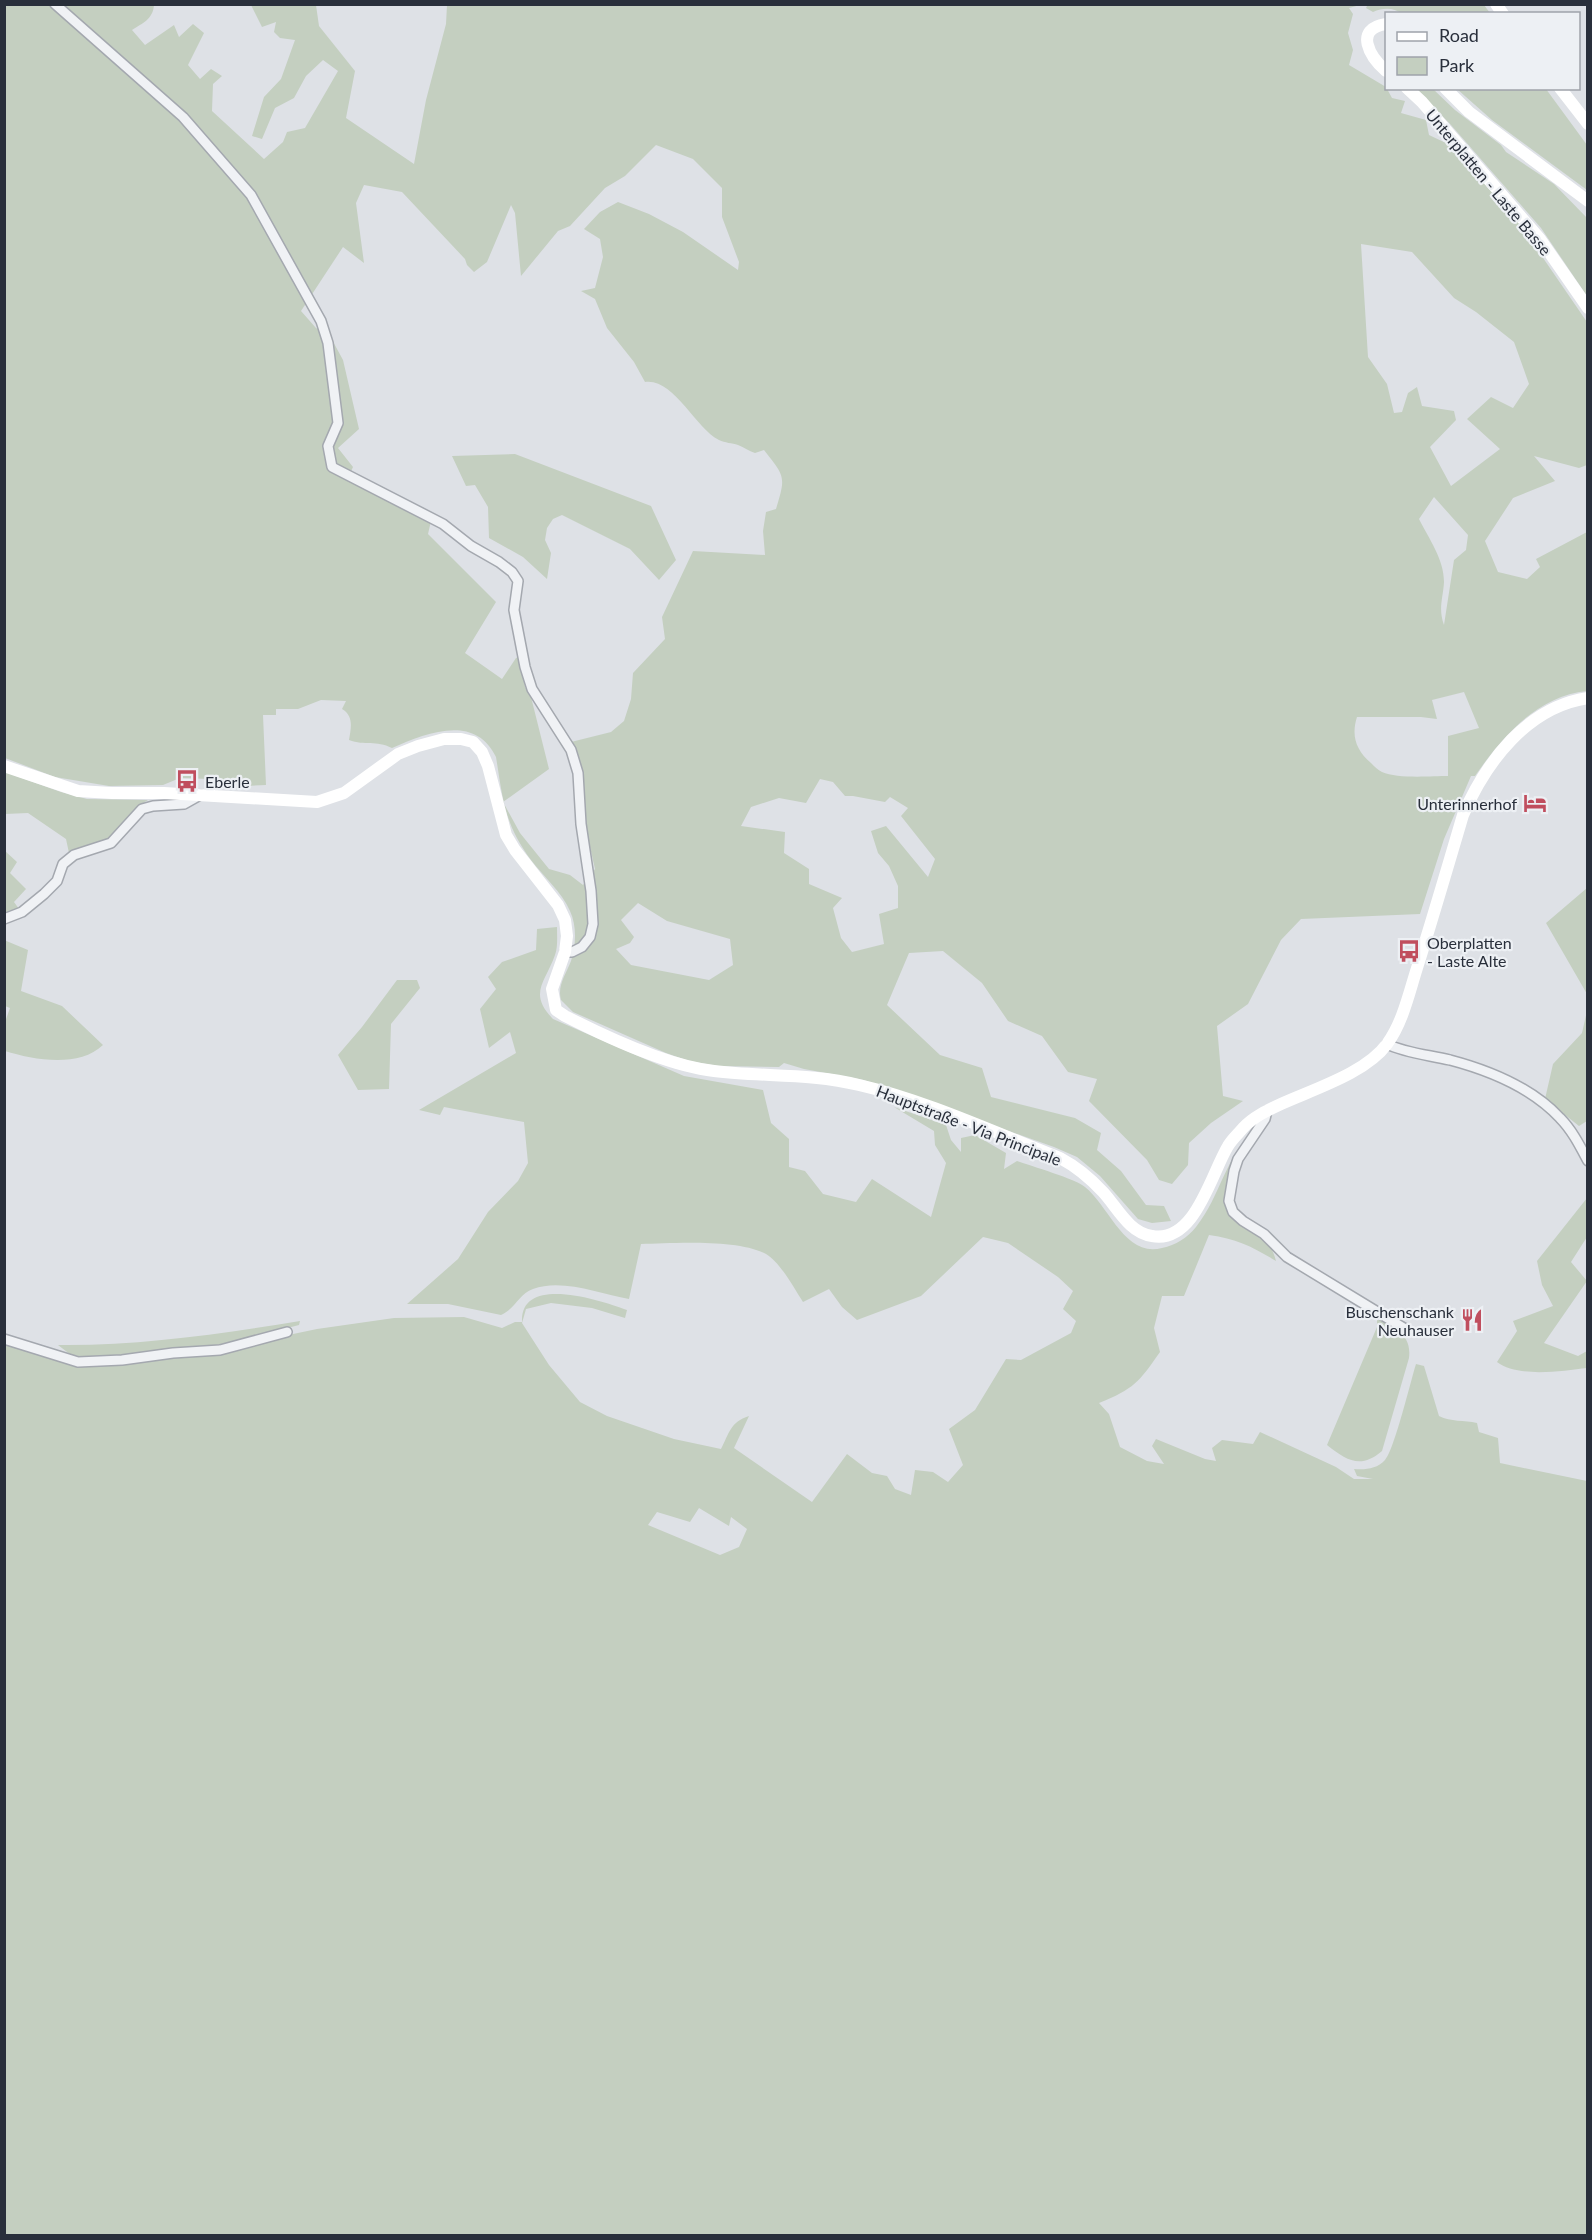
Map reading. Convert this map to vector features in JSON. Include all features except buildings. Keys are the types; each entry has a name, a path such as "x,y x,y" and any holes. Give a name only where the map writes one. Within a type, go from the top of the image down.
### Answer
{"main road":[{"path":"1385,24 1377,25 1370,32 1366,41 1374,61 1385,70"},
{"name":"Unterplatten - Laste Basse","path":"1409,90 1540,239 1587,308"},
{"name":"Unterplatten - Laste Basse","path":"1447,90 1469,112 1587,201"},
{"path":"1562,90 1587,124"},
{"path":"1267,1111 1368,1062 1387,1044 1406,1004 1463,815 1474,790 1488,768 1513,738 1529,724 1546,711 1568,701 1587,698"},
{"name":"Hauptstraße - Via Principale","path":"4,766 78,791 317,802 344,794 398,754 418,746 444,740 461,739 473,742 482,752 488,766 506,835 514,850 558,906 565,920 567,936 565,952 552,989 556,1010 578,1023 685,1066 713,1071 805,1076 858,1084 904,1098 1060,1158 1081,1170 1104,1193 1130,1225 1147,1235 1165,1236 1179,1232 1197,1209 1229,1144 1245,1125 1267,1111"}],"street":[{"path":"55,4 183,117 251,195 321,321 328,342 338,423 328,446 332,467 443,524 471,546 499,562 512,572 518,581 514,610 525,667 532,689 571,750 578,773 581,824 591,891 592,924 590,937 582,947 572,952 565,952"},
{"path":"4,919 22,912 44,894 57,881 63,864 74,855 111,843 142,809 184,804 200,795"},
{"path":"1387,1044 1397,1049 1470,1065 1513,1084 1540,1100 1561,1119 1577,1140 1587,1161"},
{"path":"1267,1111 1265,1119 1238,1160 1234,1171 1229,1201 1233,1212 1264,1234 1287,1257 1407,1330"},
{"path":"4,1340 78,1362 220,1350 286,1332"}],"green space":[{"path":"1368,4 1484,5 1489,12 1398,12 1388,9 1373,12 1366,8"},
{"path":"4,5 154,5 150,17 132,30 145,45 174,25 179,37 193,24 204,33 188,65 200,79 211,69 222,76 213,84 212,111 264,159 283,142 287,132 305,128 338,71 323,60 306,76 294,98 275,108 262,139 252,136 264,97 281,79 295,40 280,38 274,32 276,22 262,27 251,5 316,5 319,26 355,71 346,118 414,164 426,100 446,24 447,5 1360,5 1349,8 1353,14 1348,33 1353,50 1349,65 1385,86 1385,90 1388,90 1392,98 1405,101 1401,113 1426,120 1429,135 1448,144 1517,220 1587,322 1587,465 1579,468 1534,456 1555,481 1513,498 1485,541 1498,572 1527,579 1540,567 1536,559 1587,532 1587,691 1569,694 1537,710 1509,733 1475,776 1471,776 1444,839 1420,914 1301,919 1281,940 1248,1004 1217,1026 1223,1096 1243,1101 1211,1123 1189,1143 1188,1165 1172,1184 1159,1180 1147,1160 1089,1101 1097,1079 1068,1072 1042,1036 1008,1021 982,983 943,951 909,953 887,1005 940,1055 982,1068 991,1097 1075,1118 1101,1133 1097,1150 1121,1171 1146,1205 1164,1206 1171,1221 1152,1223 1138,1219 1100,1176 1077,1157 1054,1147 864,1080 784,1063 779,1067 718,1066 689,1061 573,1012 561,1000 561,985 574,949 575,929 572,917 562,897 522,847 505,805 520,833 549,869 570,875 583,885 595,869 585,825 582,768 571,742 611,732 624,721 631,699 633,673 665,639 662,617 693,551 765,555 763,531 766,512 776,509 781,490 780,472 764,450 755,453 719,440 701,425 675,395 656,383 645,382 634,362 607,328 595,299 581,291 595,288 603,257 600,239 584,229 600,212 618,202 649,214 683,232 738,270 739,262 722,217 722,188 693,159 656,145 625,176 605,188 570,226 558,231 521,276 515,213 511,205 487,262 474,272 465,259 402,192 364,185 356,203 364,263 343,247 301,311 316,328 330,336 343,360 359,429 338,448 353,467 347,480 431,521 428,534 496,602 465,653 502,679 516,658 520,656 525,687 531,697 549,769 504,801 496,757 487,743 476,735 449,730 420,737 392,748 381,744 355,742 349,740 350,719 342,709 346,701 321,700 298,709 276,709 276,715 263,715 266,785 244,786 210,779 180,778 163,785 109,786 55,777 5,758","holes":["1361,244 1412,252 1454,298 1514,342 1529,384 1513,408 1491,397 1467,419 1500,449 1451,486 1430,447 1456,420 1454,411 1422,406 1417,387 1408,393 1402,412 1394,413 1387,384 1368,357","1434,497 1468,535 1466,550 1454,560 1444,625 1441,608 1444,582 1442,565 1419,519","1464,692 1479,728 1448,736 1448,776 1414,777 1388,774 1378,769 1358,748 1355,736 1357,717 1437,719 1432,700","820,779 833,782 845,796 885,802 890,797 908,808 901,816 935,859 928,877 886,826 871,831 878,853 889,866 898,886 898,908 879,914 884,944 852,952 841,938 833,908 842,898 809,884 809,869 784,853 785,832 741,826 751,807 779,798 806,803","638,903 667,921 730,939 733,965 709,980 631,965 616,949 630,943 634,937 621,920"]},
{"path":"1417,90 1434,90 1455,110 1501,145 1506,152 1554,184 1587,218 1587,296 1541,228 1451,125"},
{"path":"1458,90 1547,90 1587,145 1587,190 1492,120"},
{"path":"515,454 651,506 676,560 659,580 630,549 562,515 553,519 547,528 545,540 551,553 547,579 523,557 489,538 488,507 475,485 466,486 452,456"},
{"path":"5,772 87,799 148,800 137,807 109,839 69,853 66,839 28,813 5,814"},
{"path":"4,850 17,862 10,873 26,889 14,902 19,909 4,916"},
{"path":"1587,888 1587,994 1546,923"},
{"path":"557,927 556,952 543,981 540,995 545,1010 553,1019 684,1076 763,1090 771,1123 789,1139 789,1167 805,1171 823,1194 856,1202 872,1179 931,1217 946,1163 935,1145 934,1131 894,1107 946,1125 951,1140 961,1152 961,1138 975,1135 1006,1153 1004,1169 1017,1161 1080,1184 1094,1195 1128,1238 1149,1249 1162,1248 1181,1240 1196,1227 1205,1215 1237,1151 1258,1126 1239,1152 1231,1168 1225,1192 1226,1201 1230,1215 1235,1221 1265,1241 1270,1246 1276,1261 1244,1244 1209,1235 1184,1296 1162,1296 1154,1328 1160,1352 1135,1384 1099,1403 1109,1414 1120,1447 1147,1461 1164,1464 1152,1446 1156,1439 1205,1459 1216,1461 1212,1448 1222,1440 1253,1444 1260,1432 1336,1467 1354,1479 1373,1479 1357,1476 1354,1469 1375,1467 1382,1463 1389,1454 1416,1364 1424,1366 1439,1416 1477,1423 1479,1432 1498,1438 1500,1463 1587,1481 1587,2235 5,2236 5,1343 78,1365 274,1338 317,1329 394,1318 464,1317 502,1328 515,1322 522,1322 525,1307 534,1298 547,1294 581,1297 627,1310 625,1318 592,1308 551,1303 526,1309 522,1323 549,1365 580,1402 607,1416 674,1439 721,1449 734,1425 749,1416 734,1448 812,1502 847,1454 872,1473 887,1476 895,1489 911,1495 915,1470 933,1472 948,1482 963,1465 949,1429 975,1410 1006,1359 1021,1360 1071,1333 1076,1321 1063,1309 1073,1291 1058,1277 1008,1243 983,1237 921,1296 857,1320 842,1307 829,1289 803,1302 781,1269 766,1254 739,1246 705,1243 641,1244 629,1299 556,1285 528,1291 501,1315 448,1304 407,1304 458,1259 488,1212 518,1181 528,1163 524,1122 444,1107 440,1115 419,1110 516,1053 510,1032 489,1048 480,1009 496,989 488,977 502,962 536,950 537,929","holes":["699,1508 729,1526 731,1517 747,1529 739,1547 720,1555 648,1525 657,1512 690,1522"]},
{"path":"4,940 28,950 21,991 62,1006 103,1045 82,1057 56,1060 5,1051 5,1022 10,1008 5,1006"},
{"path":"397,980 417,980 420,988 391,1024 389,1089 358,1090 338,1055"},
{"path":"1587,1011 1587,1121 1579,1126 1545,1099 1553,1064 1582,1033"},
{"path":"1587,1198 1587,1237 1571,1262 1587,1281 1544,1343 1578,1356 1587,1351 1587,1368 1528,1372 1506,1367 1497,1362 1517,1331 1513,1321 1553,1306 1542,1285 1537,1261"},
{"path":"1377,1317 1405,1337 1408,1343 1409,1358 1382,1451 1367,1460 1354,1461 1327,1445 1377,1327"},
{"path":"300,1321 299,1325 222,1345 94,1358 71,1355 58,1345 118,1344 210,1335"}],"place":[{"name":"Eberle","path":"187,781"},
{"name":"Unterinnerhof","path":"1535,803"},
{"name":"Oberplatten - Laste Alte","path":"1409,951"},
{"name":"Buschenschank Neuhauser","path":"1472,1320"}]}
